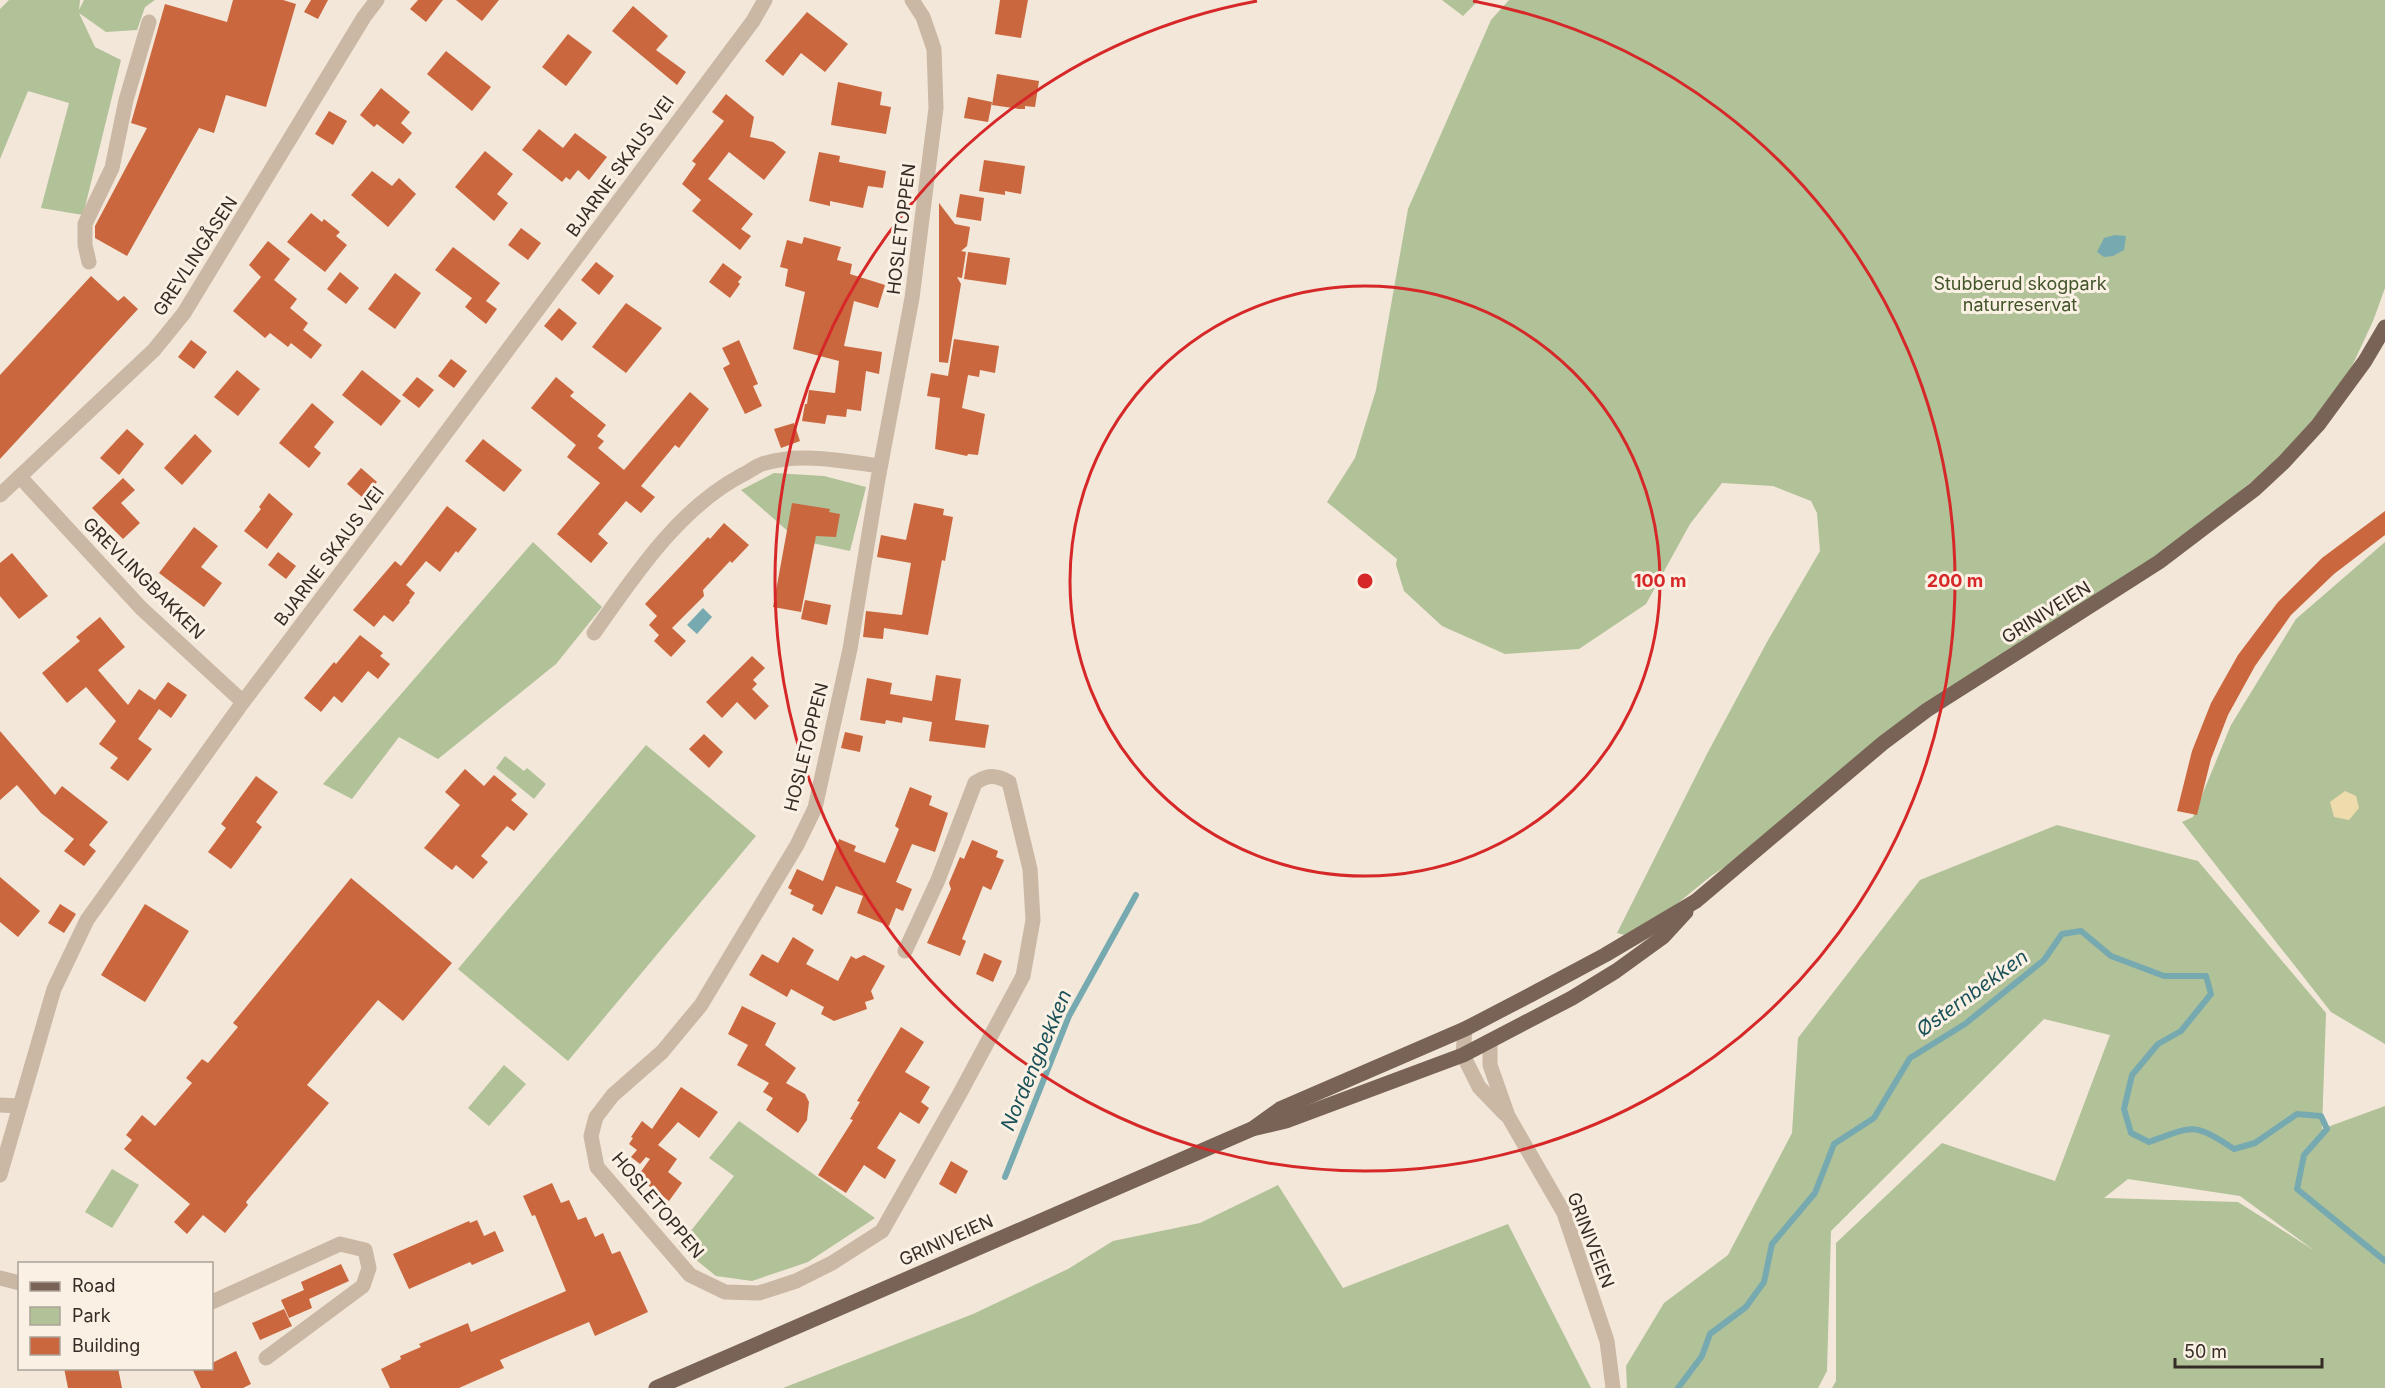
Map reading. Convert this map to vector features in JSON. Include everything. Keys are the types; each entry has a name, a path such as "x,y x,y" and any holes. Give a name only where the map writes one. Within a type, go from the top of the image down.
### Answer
{"main road":[{"name":"GRINIVEIEN","path":"656,1388 1252,1129 1286,1121 1463,1055 1572,998 1616,971 1663,937 1696,901 1883,743 1927,710 2159,562 2255,489 2318,425 2360,369 2385,327"},
{"name":"GRINIVEIEN","path":"1252,1129 1280,1109 1465,1029 1605,955 1696,901"}],"street":[{"name":"GREVLINGÅSEN","path":"0,495 21,478 154,350 184,313 364,16 377,0"},
{"name":"BJARNE SKAUS VEI","path":"0,1175 54,989 87,920 243,702 409,484 753,21 765,0"},
{"name":"HOSLETOPPEN","path":"905,951 938,880 975,783 985,776 997,775 1009,782 1030,869 1033,920 1023,976 882,1231 832,1263 796,1281 759,1293 725,1292 690,1275 597,1167 593,1152 592,1127 596,1117 614,1095 662,1052 701,1005 797,845 815,807 850,649 880,466 912,298 936,108 934,49 923,17 912,0"},
{"path":"89,262 85,245 85,224 112,168 126,100 149,22"},
{"path":"594,633 630,582 680,523 726,484 762,464 796,459 832,460 880,466"},
{"name":"GREVLINGBAKKEN","path":"21,478 141,608 243,702"},
{"path":"1463,1055 1465,1029"},
{"name":"GRINIVEIEN","path":"1490,1041 1490,1065 1508,1116 1564,1213 1607,1341 1613,1388"},
{"name":"GRINIVEIEN","path":"1463,1055 1479,1087 1508,1116"},
{"path":"0,1105 20,1106"},
{"path":"213,1302 340,1244 365,1250 369,1268 363,1286 266,1358"},
{"path":"0,1278 18,1282"}],"green space":[{"path":"9,0 80,0 79,10 84,0 155,0 145,7 137,30 106,32 79,13 95,47 121,60 83,215 41,208 69,103 28,91 0,159 0,9"},
{"path":"1442,0 1479,0 1463,16"},
{"name":"Stubberud skogpark naturreservat","path":"1509,0 2385,0 2385,288 2373,321 2334,405 2297,445 2240,491 2187,540 1833,780 1746,853 1711,876 1635,938 1617,933 1708,752 1767,642 1820,551 1817,513 1811,501 1773,486 1722,483 1690,524 1646,604 1579,649 1505,654 1442,626 1404,591 1396,565 1397,559 1327,502 1355,458 1376,390 1408,209 1491,20"},
{"path":"774,473 824,476 866,487 850,551 798,540 741,490"},
{"path":"533,542 602,607 556,664 438,759 399,737 352,799 323,784"},
{"path":"2385,542 2385,1044 2331,1012 2182,822 2193,817 2231,725 2296,619"},
{"path":"646,745 756,836 568,1061 458,969"},
{"path":"505,756 524,771 527,768 546,784 534,799 496,768"},
{"path":"2057,825 2198,861 2326,1013 2322,1129 2385,1106 2385,1388 1832,1388 1836,1381 1836,1243 1942,1143 2055,1181 2110,1035 2044,1019 1831,1231 1827,1371 1818,1388 1627,1388 1626,1366 1664,1303 1728,1255 1792,1133 1798,1038 1920,880","holes":["2128,1179 2240,1196 2315,1251 2238,1202 2104,1198"]},
{"path":"504,1065 526,1084 489,1126 468,1108"},
{"path":"739,1121 875,1218 808,1262 752,1281 716,1276 679,1246 734,1176 709,1158"},
{"path":"112,1169 139,1185 112,1228 85,1212"},
{"path":"1278,1185 1343,1288 1508,1224 1591,1388 783,1388 973,1314 1068,1269 1113,1241 1200,1223"}],"sand":[{"path":"2345,791 2356,796 2359,808 2349,820 2334,817 2330,802"}],"water":[{"path":"2115,235 2126,236 2124,250 2113,256 2104,257 2097,252 2104,238"},
{"path":"703,608 712,617 697,634 687,625"}],"building":[{"path":"233,0 283,0 296,4 266,107 226,95 214,133 199,128 127,256 95,238 95,226 147,128 131,123 165,4 227,22"},
{"path":"311,0 328,0 318,19 304,12"},
{"path":"418,0 443,0 426,22 410,9"},
{"path":"456,0 499,0 482,21"},
{"path":"1000,0 1028,0 1021,38 995,34"},
{"path":"633,6 668,36 656,50 686,72 677,85 612,31"},
{"path":"807,12 848,44 825,72 801,53 783,76 765,61"},
{"path":"568,34 592,52 566,86 542,67"},
{"path":"446,51 491,87 472,111 427,74"},
{"path":"997,74 1039,81 1035,107 1025,106 1025,109 1019,109 992,105"},
{"path":"838,82 882,92 880,105 891,107 886,134 831,125"},
{"path":"381,88 410,112 401,123 412,133 403,144 377,124 374,127 360,115"},
{"path":"726,94 754,117 750,137 773,142 786,152 764,180 729,152 708,179 753,214 741,229 751,236 740,250 692,211 701,200 682,184 696,164 692,161 724,121 712,112"},
{"path":"968,97 992,102 988,122 964,118"},
{"path":"329,111 347,121 333,145 315,134"},
{"path":"539,129 563,148 575,133 607,157 589,180 578,170 570,180 566,177 562,182 522,150"},
{"path":"485,151 513,174 497,194 508,203 494,221 455,187"},
{"path":"819,152 840,156 839,162 886,171 883,188 868,186 863,208 830,201 830,206 809,201"},
{"path":"984,160 1025,166 1021,194 1005,191 1005,195 979,191"},
{"path":"372,171 392,186 399,178 416,194 388,227 351,195"},
{"path":"960,194 984,198 981,221 956,217"},
{"path":"939,203 955,224 970,227 967,246 961,251 966,252 962,278 957,277 961,284 948,363 939,362"},
{"path":"311,213 322,222 324,219 340,232 336,236 347,245 325,272 287,242"},
{"path":"521,228 541,243 528,260 508,245"},
{"path":"804,237 841,247 837,260 852,264 850,274 885,285 878,308 854,301 844,346 882,352 879,374 866,371 861,411 847,409 846,417 827,415 825,424 802,421 805,404 807,404 809,390 835,393 839,361 793,349 805,292 785,286 788,269 780,267 787,240 802,244"},
{"path":"268,241 290,259 274,280 297,299 290,308 308,323 303,330 322,345 311,359 291,343 288,347 270,333 265,338 233,311 261,277 249,265"},
{"path":"453,247 500,283 486,301 497,309 486,324 465,307 472,298 435,270"},
{"path":"968,252 1010,258 1006,285 964,279"},
{"path":"596,262 614,276 599,295 581,280"},
{"path":"723,263 742,277 730,298 709,282"},
{"path":"340,272 359,288 346,304 327,289"},
{"path":"395,273 421,293 395,329 368,309"},
{"path":"91,276 118,301 124,296 138,309 0,459 0,375"},
{"path":"626,303 662,328 626,373 592,347"},
{"path":"559,308 577,323 562,341 544,326"},
{"path":"954,339 999,346 995,373 980,370 979,377 968,375 962,408 985,414 978,455 968,454 967,456 935,449 940,398 927,396 931,373 948,376"},
{"path":"191,340 207,352 194,369 178,357"},
{"path":"739,340 758,384 753,386 762,406 745,414 723,368 730,364 722,348"},
{"path":"451,359 467,371 454,388 438,376"},
{"path":"237,370 260,389 238,416 214,397"},
{"path":"362,370 401,401 381,426 342,395"},
{"path":"417,377 434,390 419,408 402,395"},
{"path":"556,377 574,392 570,396 606,425 597,436 604,441 598,448 624,470 690,392 709,409 679,448 675,445 641,486 655,497 641,513 626,501 598,534 608,543 591,563 557,534 600,483 567,457 576,445 531,408"},
{"path":"312,403 334,422 314,447 321,453 309,468 279,443"},
{"path":"794,423 800,441 781,448 774,429"},
{"path":"127,429 144,444 119,475 100,458"},
{"path":"195,434 212,451 182,485 164,468"},
{"path":"483,439 522,470 504,492 465,461"},
{"path":"361,468 377,482 363,498 347,484"},
{"path":"123,478 135,490 121,503 140,523 123,539 92,508"},
{"path":"269,493 293,514 267,549 244,531 261,509 259,507"},
{"path":"792,503 830,509 829,512 840,514 836,537 816,536 801,612 773,607"},
{"path":"914,503 944,509 943,515 953,517 945,561 942,560 928,635 884,628 883,639 863,637 866,611 902,615 911,563 877,557 881,535 906,540"},
{"path":"447,506 477,529 440,572 426,561 406,585 415,593 410,602 393,622 384,615 374,627 353,610 395,561 401,566"},
{"path":"2385,511 2385,535 2334,574 2291,615 2255,666 2228,715 2211,759 2197,815 2177,811 2192,751 2211,703 2238,655 2278,602 2322,558"},
{"path":"724,523 749,545 732,563 730,561 703,590 704,596 672,628 686,641 671,657 654,641 659,635 649,625 657,616 645,604"},
{"path":"194,527 218,546 201,567 222,583 204,607 159,573"},
{"path":"278,552 296,566 286,579 268,565"},
{"path":"12,553 48,596 19,619 0,596 0,563"},
{"path":"805,600 831,605 827,625 801,619"},
{"path":"100,617 125,647 98,670 128,705 139,689 155,700 168,682 187,695 171,718 159,709 138,739 152,749 128,781 110,768 118,758 99,744 116,721 86,687 67,703 42,673 80,641 76,637"},
{"path":"360,635 383,653 380,656 390,664 378,679 368,671 342,703 334,696 321,712 304,698"},
{"path":"752,656 765,668 753,680 757,684 752,689 769,706 755,720 737,702 722,718 706,702"},
{"path":"936,675 961,679 955,720 989,725 985,748 929,741 932,722 903,717 902,723 886,720 885,724 860,720 867,678 892,683 890,694 932,701"},
{"path":"0,731 55,795 62,786 108,822 89,845 96,851 84,866 64,851 74,839 41,813 17,785 0,800"},
{"path":"845,732 863,736 860,752 841,748"},
{"path":"704,734 723,752 709,768 689,749"},
{"path":"465,769 484,786 494,775 517,794 511,800 528,814 514,831 507,826 481,856 488,862 473,879 456,865 452,870 424,848 460,805 445,792"},
{"path":"256,776 278,792 256,822 262,827 231,869 208,852 226,828 221,824"},
{"path":"910,787 932,796 929,805 948,813 935,852 912,844 896,882 912,889 903,911 896,908 889,926 857,913 863,896 836,886 822,915 812,910 814,905 790,894 792,890 788,888 797,869 823,881 839,839 856,846 854,851 885,863 899,829 895,826"},
{"path":"972,840 998,851 996,857 1004,860 991,890 983,886 962,939 966,941 960,956 927,943 951,889 949,883 960,857 964,859"},
{"path":"0,877 40,911 18,937 0,922"},
{"path":"351,878 452,963 403,1021 378,1000 307,1085 329,1103 246,1202 248,1205 225,1233 203,1215 187,1234 174,1222 190,1204 124,1149 132,1140 126,1135 142,1115 155,1126 192,1083 186,1078 202,1059 208,1063 238,1027 233,1023"},
{"path":"60,904 76,914 64,933 48,923"},
{"path":"145,904 189,931 145,1002 101,975"},
{"path":"793,937 814,950 806,964 838,981 851,956 856,959 864,955 885,966 871,991 874,999 865,1002 867,1009 834,1021 821,1014 824,1007 791,989 787,997 749,975 762,954 778,963"},
{"path":"984,953 1002,961 993,982 976,974"},
{"path":"742,1006 776,1023 765,1045 796,1068 786,1083 805,1094 809,1102 807,1120 798,1133 766,1110 773,1098 763,1092 769,1083 737,1065 748,1045 728,1034"},
{"path":"901,1027 924,1042 905,1072 930,1087 921,1102 929,1108 919,1124 900,1112 877,1148 896,1160 885,1179 864,1165 846,1193 818,1175 853,1120 850,1119 860,1102 857,1101"},
{"path":"681,1087 718,1112 699,1138 678,1122 658,1145 677,1159 668,1172 682,1183 669,1201 637,1177 650,1159 646,1157 640,1164 631,1157 637,1150 629,1144 642,1121 652,1129"},
{"path":"951,1161 968,1171 956,1194 939,1184"},
{"path":"552,1183 561,1203 569,1200 578,1220 586,1217 595,1237 603,1233 612,1254 620,1251 648,1312 595,1336 589,1322 500,1360 504,1368 459,1388 390,1388 381,1369 401,1359 400,1356 421,1347 419,1344 468,1323 471,1332 566,1291 535,1215 532,1216 523,1196"},
{"path":"477,1220 484,1236 495,1231 504,1251 472,1265 470,1262 409,1289 393,1254 469,1221 470,1223"},
{"path":"341,1264 349,1281 309,1299 312,1308 289,1318 281,1300 304,1290 301,1282"},
{"path":"284,1309 292,1326 260,1340 252,1323"},
{"path":"236,1351 251,1384 243,1388 201,1388 193,1370 213,1370 213,1362"},
{"path":"64,1370 118,1370 122,1388 68,1388"}],"waterway":[{"name":"Nordengbekken","path":"1005,1177 1069,1016 1136,895"},
{"name":"Østernbekken","path":"1678,1388 1702,1356 1710,1334 1746,1307 1764,1282 1772,1244 1815,1193 1834,1144 1874,1118 1910,1058 1965,1024 2044,960 2062,934 2081,931 2111,956 2164,976 2206,976 2211,994 2181,1031 2158,1044 2132,1075 2124,1109 2131,1133 2149,1142 2193,1129 2210,1134 2234,1149 2255,1143 2297,1114 2321,1116 2327,1129 2304,1155 2297,1189 2385,1261"}]}
